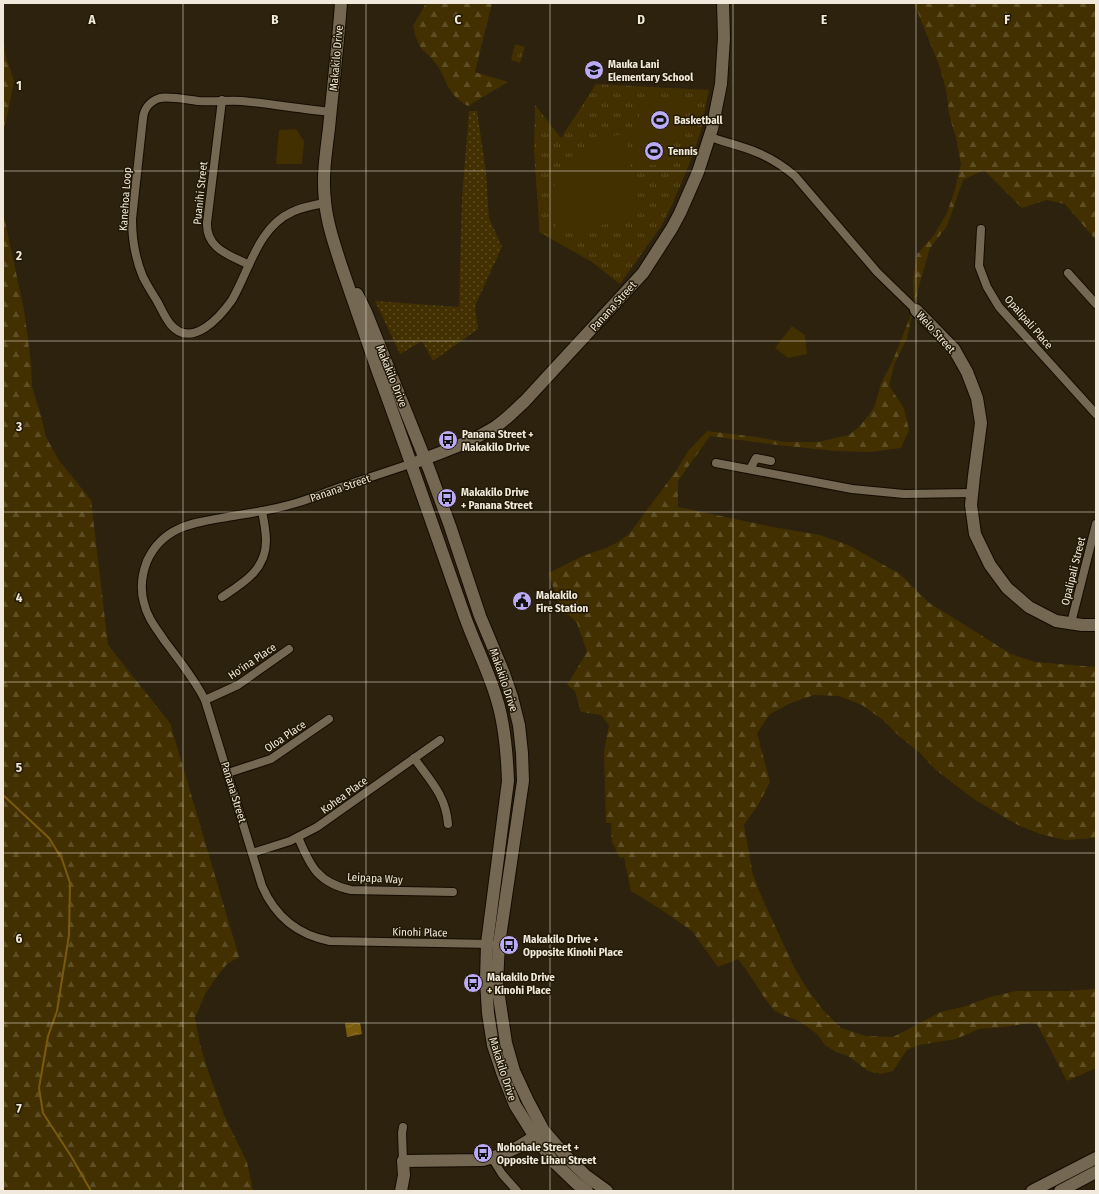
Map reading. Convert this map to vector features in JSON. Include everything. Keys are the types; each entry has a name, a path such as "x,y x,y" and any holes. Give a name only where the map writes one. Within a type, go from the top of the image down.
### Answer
{"main road":[{"name":"Makakilo Drive","path":"341,3 331,112 323,172 325,203 338,255 357,315 402,436 410,464 466,620 489,676 498,702 504,728 508,781 493,944"},
{"name":"Panana Street","path":"410,464 478,437 510,416 643,273 680,213 698,172 712,129 721,84 724,38 723,3"},
{"name":"Makakilo Drive","path":"338,255 366,312 425,458 450,526 480,616 504,671 519,725 523,781 486,981 488,1013 493,1045 515,1105 540,1134 586,1175 607,1191"},
{"name":"Welo Street","path":"916,310 954,349 967,372 977,398 981,423 971,505 975,534 990,565 1007,588 1029,607 1056,621 1082,625 1096,625"},
{"path":"466,620 480,616"},
{"name":"Makakilo Drive","path":"540,1134 553,1161 577,1184 587,1191"},
{"path":"401,1191 404,1175 404,1161 475,1160 492,1158 518,1147 540,1134"},
{"path":"1032,1191 1096,1158"},
{"path":"1060,1191 1096,1172"}],"street":[{"name":"Kanehoa Loop","path":"325,203 298,209 285,215 273,225 264,237 237,292 224,312 213,322 203,329 186,333 175,329 167,320 143,277 134,249 132,234 132,219 143,118 146,108 154,101 163,98 202,101 222,100 331,112"},
{"name":"Puanihi Street","path":"222,100 207,223 208,233 211,242 218,248 249,265"},
{"name":"Welo Street","path":"709,137 759,152 784,167 795,176 876,272 916,310"},
{"name":"Opalipali Place","path":"981,229 980,266 987,287 999,307 1096,414"},
{"path":"1068,272 1096,304"},
{"path":"750,469 756,458 771,461"},
{"path":"716,463 852,489 904,494 972,493"},
{"name":"Panana Street","path":"341,942 310,936 292,926 277,912 266,895 205,700 196,683 149,617 142,595 142,579 149,557 153,550 164,538 176,529 197,522 262,511 296,503 410,464"},
{"path":"222,597 248,579 262,560 266,543 262,511"},
{"name":"Opalipali Street","path":"1071,623 1096,524"},
{"name":"Ho'ina Place","path":"205,700 238,685 289,649"},
{"name":"Oloa Place","path":"228,773 271,759 329,718"},
{"name":"Kohea Place","path":"252,853 298,837 318,827 440,740"},
{"path":"414,758 441,797 446,810 448,824"},
{"name":"Leipapa Way","path":"298,837 313,869 327,881 338,887 351,890 453,892"},
{"name":"Kinohi Place","path":"341,942 493,944"},
{"path":"403,1127 404,1161"},
{"path":"492,1158 502,1174 517,1191"}],"green space":[{"path":"426,3 492,3 475,72 508,82 468,106 456,97 452,93 437,65 422,49 415,35 413,26"},
{"path":"914,3 1096,3 1096,240 1065,204 1046,200 1022,208 984,170 963,180 947,226 930,248 919,286 907,338 894,365 889,386 904,408 909,430 901,448 870,452 836,451 710,436 678,481 678,507 778,528 820,535 848,545 900,574 928,602 1011,654 1035,662 1096,667 1096,838 1065,840 1040,834 1018,825 975,800 936,770 919,752 900,737 883,720 862,705 839,696 814,695 791,703 770,714 757,733 770,782 758,805 744,825 753,875 795,969 823,1010 841,1028 866,1036 893,1037 941,1012 966,1006 990,997 1016,991 1067,991 1096,989 1096,1068 1067,1081 1037,1024 1030,1023 979,1029 956,1039 919,1045 907,1050 893,1071 880,1074 868,1071 848,1056 836,1052 825,1045 818,1035 808,1027 797,1020 774,1010 738,959 718,967 692,931 631,891 624,857 620,858 612,842 611,823 606,823 604,752 609,725 601,715 581,712 575,691 567,685 587,652 577,623 560,606 548,573 583,556 606,548 629,534 676,471 688,451 707,431 784,442 818,442 849,435 860,426 874,408 881,384 893,360 912,312 914,300 913,280 917,254 934,235 947,213 961,164 956,138 949,114 946,89 939,65"},
{"path":"3,38 6,57 14,81 3,132"},
{"path":"515,44 525,47 520,63 511,60"},
{"path":"596,84 709,90 700,134 672,205 662,225 620,284 592,262 539,232 534,150 535,105 561,138"},
{"name":"Basketball","path":"640,101 682,103 679,139 672,139 670,166 636,164"},
{"path":"469,111 477,111 486,172 489,218 502,247 475,306 478,329 433,361 422,341 400,354 375,301 459,307 462,198"},
{"path":"296,129 304,141 302,164 276,164 279,130"},
{"path":"618,135 626,135 637,212 631,220 557,232 553,214 552,197 562,168 572,156 585,146 600,139"},
{"path":"3,212 24,310 31,362 32,387 46,437 58,459 91,500 108,645 170,723 239,957 227,964 218,975 205,994 195,1018 200,1044 207,1068 224,1115 247,1162 253,1191 3,1191"},
{"path":"792,326 805,335 807,354 788,358 775,348"}],"water":[{"path":"345,1023 360,1023 362,1034 347,1037"}],"waterway":[{"path":"3,795 49,838 62,859 70,883 69,935 57,1011 48,1036 39,1088 43,1113 71,1156 91,1191"}],"place":[{"name":"Mauka Lani Elementary School","path":"594,70"},
{"name":"Basketball","path":"660,120"},
{"name":"Tennis","path":"654,151"},
{"name":"Panana Street + Makakilo Drive","path":"448,440"},
{"name":"Makakilo Drive + Panana Street","path":"447,498"},
{"name":"Makakilo Fire Station","path":"522,601"},
{"name":"Makakilo Drive + Opposite Kinohi Place","path":"509,945"},
{"name":"Makakilo Drive + Kinohi Place","path":"473,983"},
{"name":"Nohohale Street + Opposite Lihau Street","path":"483,1153"}]}
